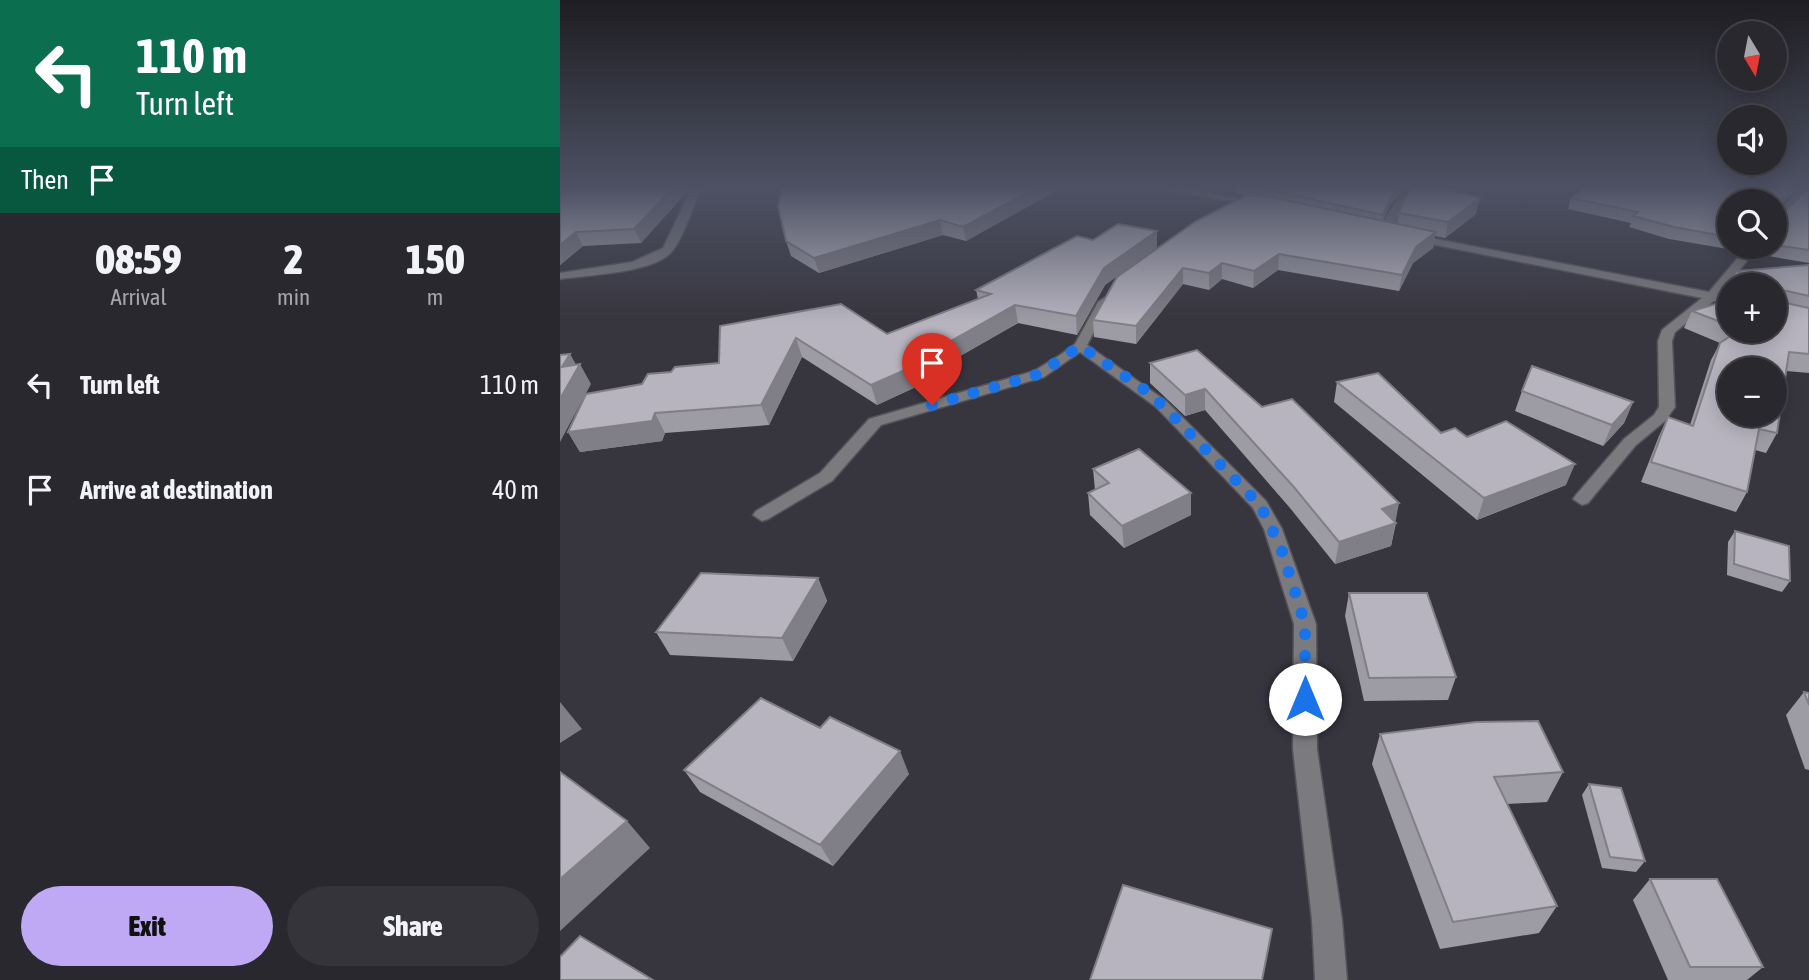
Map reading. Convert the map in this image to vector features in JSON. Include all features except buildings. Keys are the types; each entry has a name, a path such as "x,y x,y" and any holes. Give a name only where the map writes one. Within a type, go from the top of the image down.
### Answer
{"street":[{"path":"560,276 662,256 677,232"},
{"path":"1382,232 1717,297"},
{"path":"1583,499 1630,442 1660,418 1667,407 1665,341 1669,330 1712,296 1743,259"},
{"path":"762,515 826,477 875,422 1039,374 1080,346 1111,290"},
{"path":"1080,346 1161,404 1260,505 1273,529 1305,624 1305,749 1327,920 1331,980"}],"route":[{"path":"932,405 1039,374 1080,346 1142,388 1260,505 1273,529 1305,624 1305,699"}]}
